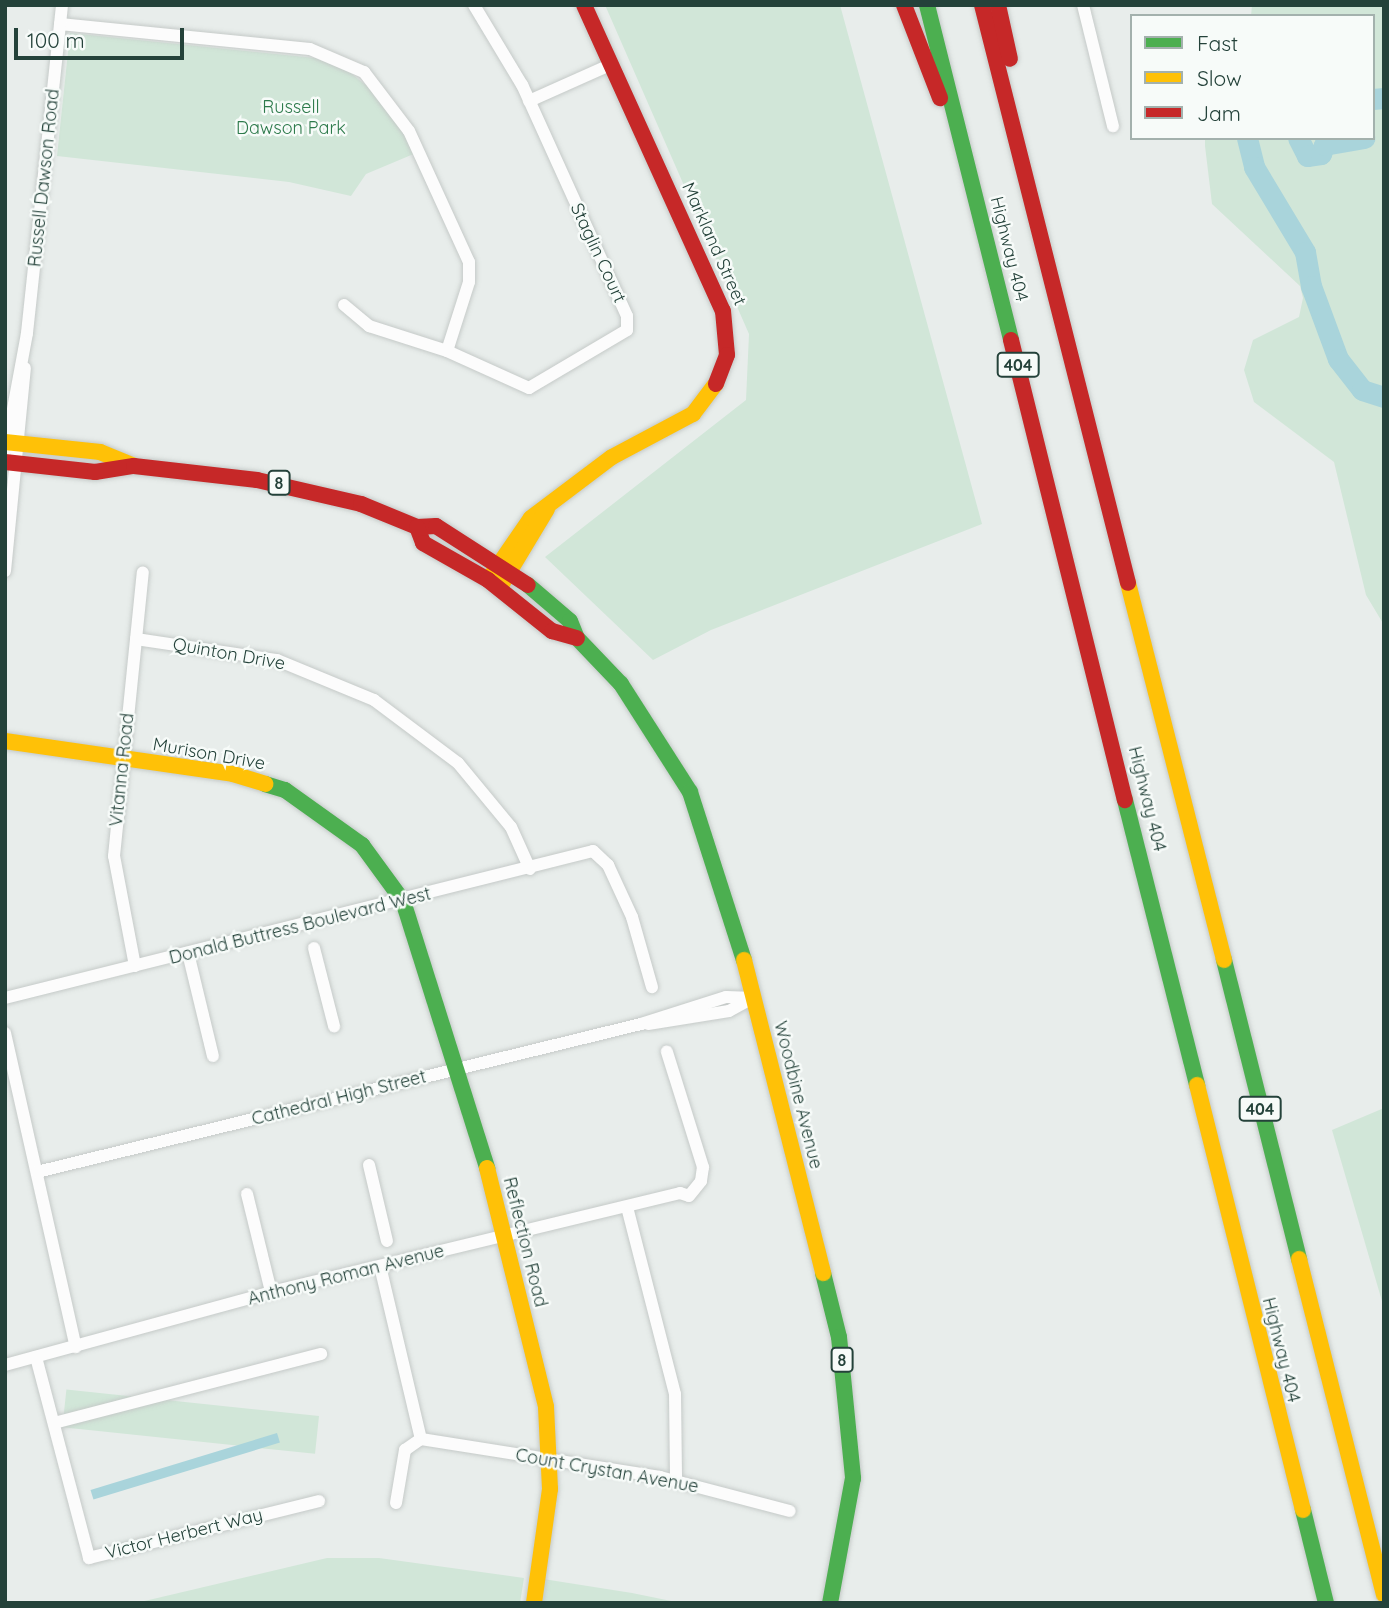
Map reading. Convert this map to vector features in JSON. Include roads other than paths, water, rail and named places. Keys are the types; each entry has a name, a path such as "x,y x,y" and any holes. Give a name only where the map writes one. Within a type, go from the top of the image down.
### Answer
{"main road":[{"name":"Markland Street","path":"494,584 547,509 604,462 693,414 714,388 726,355 723,311 584,5"},
{"path":"904,5 969,170"},
{"name":"Highway 404","path":"928,5 1291,1472 1326,1603"},
{"name":"Highway 404","path":"982,5 1380,1566 1384,1594"},
{"path":"998,5 1066,342"},
{"name":"Woodbine Avenue","path":"10,445 100,452 134,466 309,489 418,527 436,526 505,567 570,621 577,638 621,684 690,792 731,907 839,1337 849,1411 853,1478 830,1603"},
{"name":"Woodbine Avenue","path":"12,463 95,472 134,466"},
{"name":"Woodbine Avenue","path":"418,527 423,543 494,584 552,631 577,638"},
{"name":"Murison Drive","path":"5,741 248,778 299,798 362,845 403,901"},
{"name":"Reflection Road","path":"403,901 459,1069 505,1236 544,1396 550,1460 534,1603"},
{"path":"1291,1472 1311,1603"}],"street":[{"name":"Russell Dawson Road","path":"5,571 12,463 10,445 24,351 62,5"},
{"name":"Staglin Court","path":"344,305 369,326 447,351 529,388 627,330 627,316 529,101 474,5"},
{"path":"1083,5 1113,126"},
{"path":"60,24 310,49 364,72 409,131 469,262 469,282 447,351"},
{"path":"529,101 612,64"},
{"name":"Vitanna Road","path":"135,966 114,876 123,758 143,572"},
{"name":"Quinton Drive","path":"136,639 277,660 374,700 458,763 511,827 530,869"},
{"name":"Donald Buttress Boulevard West","path":"5,998 403,901 593,851 608,865 628,906 652,988"},
{"path":"314,948 334,1026"},
{"path":"188,953 213,1056"},
{"name":"Cathedral High Street","path":"37,1172 641,1024 726,997 755,998"},
{"path":"5,1033 76,1347"},
{"name":"Anthony Roman Avenue","path":"5,1365 271,1292 627,1207 689,1196 701,1181 703,1167 667,1052"},
{"path":"369,1165 387,1241"},
{"path":"247,1194 271,1292"},
{"path":"627,1207 675,1394 676,1481"},
{"path":"380,1266 421,1439 405,1450 396,1503"},
{"path":"54,1423 321,1354"},
{"name":"Victor Herbert Way","path":"36,1357 89,1558 319,1501"},
{"name":"Count Crystan Avenue","path":"421,1439 676,1481 790,1511"}],"water":[{"path":"277,1433 280,1443 93,1500 91,1490"}],"waterway":[{"path":"1375,99 1384,98"},
{"path":"1247,140 1254,167 1305,252 1311,286 1338,359 1362,390 1384,397"},
{"path":"1299,140 1307,156 1321,154 1324,145 1353,140"}],"park label":[{"name":"Russell Dawson Park","path":"291,118"}]}
